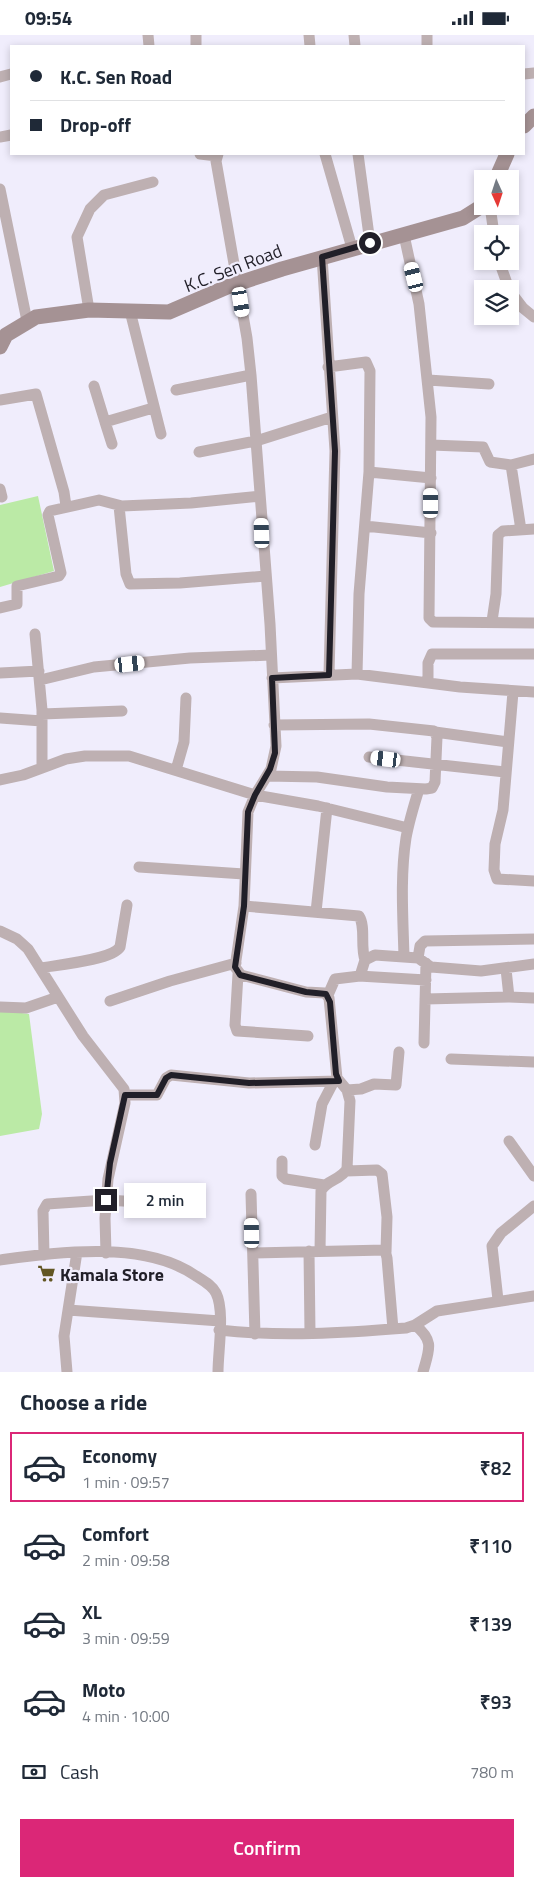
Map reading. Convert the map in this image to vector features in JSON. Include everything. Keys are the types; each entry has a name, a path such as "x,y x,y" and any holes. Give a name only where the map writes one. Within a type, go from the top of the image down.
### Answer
{"street":[{"path":"218,155 216,161 238,284 251,375 266,576 275,753 267,776 255,795 248,812 244,906 237,968 236,1025 237,1031 308,1036"},
{"path":"325,155 352,248"},
{"path":"358,155 370,243"},
{"path":"500,170 507,155"},
{"path":"89,310 77,237 90,209 104,195 153,182"},
{"path":"0,192 26,321"},
{"name":"K.C. Sen Road","path":"2,336 26,321 56,313 89,310 169,312 238,284 352,248 463,218 474,210"},
{"path":"404,235 419,304 428,380 431,445 430,620 436,622 492,621 534,623"},
{"path":"322,257 335,471 328,634 329,675"},
{"path":"519,304 534,317"},
{"path":"130,311 161,434"},
{"path":"328,367 364,361 369,365 371,397 369,472 359,594 357,674"},
{"path":"176,390 251,375"},
{"path":"428,380 489,384"},
{"path":"94,386 112,444"},
{"path":"0,400 36,394 64,492 66,506"},
{"path":"105,422 153,408"},
{"path":"199,451 256,441 332,417"},
{"path":"431,445 483,447 490,462 511,465 534,459"},
{"path":"511,465 521,530"},
{"path":"369,472 431,478"},
{"path":"0,608 17,605 17,586 59,576 62,573 48,515 50,511 99,500 119,506 191,503 260,496"},
{"path":"119,506 126,574 130,584 180,583 266,576"},
{"path":"365,526 431,533"},
{"path":"492,621 498,535 503,531 534,529"},
{"path":"35,634 42,718 42,767"},
{"path":"428,682 428,663 432,654 534,654"},
{"path":"0,673 39,676 94,667 190,658 271,655"},
{"path":"272,678 357,674 534,693"},
{"path":"513,692 503,810 495,844 494,874 498,879 534,881"},
{"path":"176,770 184,742 186,698"},
{"path":"0,719 42,718 122,711"},
{"path":"274,725 369,724 508,742"},
{"path":"267,776 316,777 387,787 430,789 434,786 436,765 435,732"},
{"path":"0,780 23,775 66,759 117,755 142,760 255,795 327,808 408,828"},
{"path":"369,757 505,772"},
{"path":"404,957 402,899 408,828 419,789"},
{"path":"316,912 327,808"},
{"path":"139,867 244,874"},
{"path":"40,968 104,956 117,951 122,940 127,905"},
{"path":"244,906 360,916 362,950 365,960 362,974 359,976"},
{"path":"0,931 24,944 83,1036 120,1083 125,1095 110,1163 106,1200 106,1253"},
{"path":"424,1043 426,980 420,946 425,941 534,939"},
{"path":"365,960 375,955 404,957 422,961 436,968 481,971 534,964"},
{"path":"110,1001 170,981 237,968 306,992 328,995"},
{"path":"506,969 509,997"},
{"path":"346,1171 350,1101 340,1084 328,995 335,979 359,976 426,980"},
{"path":"0,1007 26,1008 58,997"},
{"path":"426,999 534,998"},
{"path":"125,1095 157,1095 166,1078 171,1075 241,1083 340,1084 361,1089 374,1084 396,1085 399,1052"},
{"path":"451,1059 534,1062"},
{"path":"315,1145 322,1104 340,1084"},
{"path":"509,1141 534,1176"},
{"path":"282,1161 282,1174 286,1179 324,1185"},
{"path":"310,1333 314,1251 321,1194 324,1185 346,1171 376,1171 382,1174 387,1217 386,1252 393,1329"},
{"path":"251,1194 255,1334"},
{"path":"44,1255 43,1211 48,1204 106,1200 175,1203"},
{"path":"498,1300 492,1246 501,1233 534,1205"},
{"path":"253,1253 380,1250 386,1252"},
{"path":"67,1372 64,1336 77,1252"},
{"path":"0,1259 77,1252 106,1253 174,1262 212,1287 217,1294 219,1326 218,1372"},
{"path":"68,1310 219,1326 255,1334 310,1333 393,1329 415,1325 426,1316 437,1311 498,1300 534,1296"},
{"path":"415,1325 425,1333 429,1342 430,1350 423,1372"}],"green space":[{"path":"38,496 54,571 0,587 0,505"},
{"path":"0,1010 29,1014 42,1114 39,1129 0,1136"}],"place":[{"name":"Kamala Store","path":"46,1274"}],"route":[{"path":"106,1200 110,1163 125,1095 157,1095 161,1091 166,1078 171,1075 249,1083 339,1081 336,1074 330,1002 326,994 306,992 240,975 235,967 244,906 248,812 274,761 276,746 272,678 329,675 328,634 335,451 322,257 370,243"}]}
